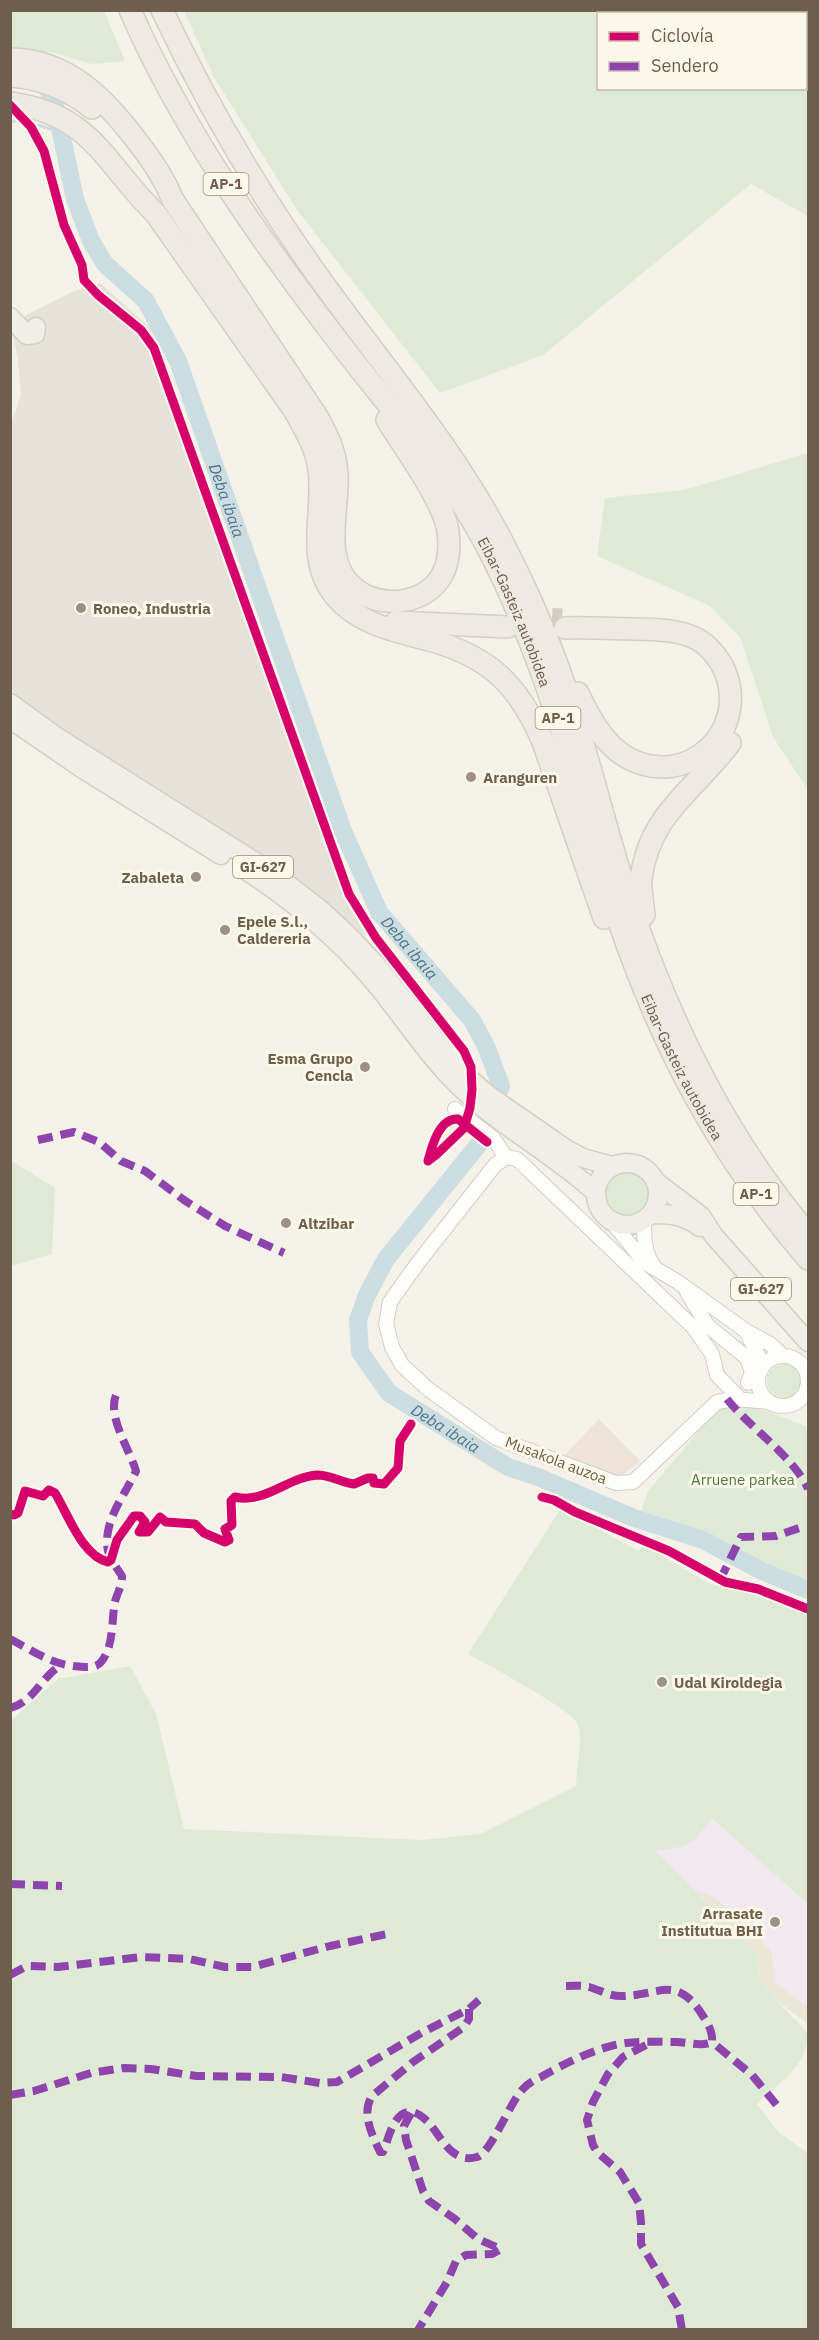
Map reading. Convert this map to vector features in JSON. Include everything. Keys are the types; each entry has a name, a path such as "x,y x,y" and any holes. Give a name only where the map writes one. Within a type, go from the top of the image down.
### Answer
{"highway":[{"name":"Eibar-Gasteiz autobidea","path":"130,10 167,86 203,149 251,222 341,345 399,415 457,496 484,541 511,594 533,646 557,713 618,919 650,1005 678,1068 710,1125 751,1187 808,1259"},
{"name":"Eibar-Gasteiz autobidea","path":"162,10 194,77 249,170 315,272 419,413 499,536 548,639 572,708 633,911 696,1064 726,1119 761,1172 808,1234"},
{"path":"10,59 40,61 85,85 94,108 111,139 133,168 156,214 294,410 307,434 319,470 317,529 319,565 325,580 336,596 359,604 403,601 428,590 438,580 446,566 450,549 448,528 422,475 341,345"},
{"path":"10,76 53,85 94,108 121,119 152,160 166,182 173,200 318,418 328,437 337,473 335,537 337,561 342,575 352,588 359,604 382,628 430,640 469,654 488,666 520,697 532,716 543,742 595,892 636,998 684,1092 710,1125"},
{"path":"10,87 51,95 78,110 94,108"},
{"path":"10,103 32,106 71,123 96,144 133,192 156,214"},
{"path":"525,588 557,641 588,714 608,742 626,757 645,765 665,767 684,763 699,757 712,747 724,731 729,713 731,695 728,677 722,664 699,640 666,629 564,623 657,618 685,623 713,637 732,659 738,672 742,706 731,741 715,762 661,819 645,858 640,881 646,943"},
{"path":"359,604 369,602 382,608 402,612 506,622"}],"main road":[{"path":"10,317 27,335 35,334 36,327"},
{"name":"GI-627","path":"10,703 57,738 276,874 321,910 378,967 468,1086 505,1126 574,1173 595,1192 600,1210 613,1223 628,1226 648,1218 670,1214 685,1216 714,1236"},
{"name":"GI-627","path":"10,719 83,769 264,882 315,921 369,976 431,1057 468,1086"},
{"name":"GI-627","path":"505,1126 566,1149 583,1158 612,1166 622,1163 639,1165 646,1169 656,1182 701,1216 714,1236 808,1342"},
{"path":"595,1192 598,1182 612,1166"},
{"path":"648,1218 657,1204 656,1182"}],"street":[{"path":"458,1111 505,1126 506,1157 517,1159 693,1327 717,1358 725,1378 739,1384 756,1377 771,1359 783,1356 793,1358 805,1368 808,1383 805,1403 783,1406 770,1402 760,1390 756,1377 747,1358 707,1325 685,1288"},
{"name":"Musakola auzoa","path":"506,1157 495,1165 390,1302 386,1324 392,1347 402,1365 428,1389 496,1438 616,1483 633,1482 713,1404 727,1399 770,1402"},
{"path":"648,1218 645,1247 647,1257 654,1267"},
{"path":"613,1223 644,1262 746,1331 770,1344 783,1356"},
{"path":"746,1331 758,1355 756,1377"},
{"path":"712,1354 717,1375 740,1399"}],"shaded area":[{"path":"100,283 156,333 255,618 371,936 364,935 282,869 90,748 31,709 11,690 10,426 21,395 18,360 10,323 74,291"},
{"path":"599,1419 640,1461 619,1478 564,1456"},
{"name":"Arrasate Institutua BHI","path":"712,1818 808,1904 808,2024 776,2000 759,1978 757,1953 655,1850"},
{"name":"Arrasate Institutua BHI","path":"712,1818 808,1904 808,2007 774,1982 772,1953 762,1940 714,1897 685,1887 655,1850 685,1846 695,1839"}],"green space":[{"path":"11,11 104,11 125,61 92,64 51,52 11,51"},
{"path":"184,11 808,11 808,216 751,184 543,355 440,393 297,210 214,77"},
{"path":"808,453 808,790 773,737 740,637 710,606 597,556 605,498 684,490"},
{"path":"10,1160 55,1188 52,1254 11,1266"},
{"path":"627,1168 637,1170 646,1176 652,1185 654,1195 652,1205 646,1214 637,1220 627,1222 617,1220 608,1214 602,1205 600,1195 602,1185 608,1176 617,1170"},
{"path":"784,1364 796,1369 801,1381 796,1393 784,1398 772,1393 767,1381 772,1369"},
{"name":"Arruene parkea","path":"722,1404 748,1404 808,1427 808,1584 706,1535 641,1511 648,1491"},
{"path":"561,1508 638,1551 643,1545 710,1584 779,1599 808,1612 808,1904 712,1818 695,1839 685,1846 655,1851 757,1953 759,1978 776,2000 808,2033 807,2044 798,2064 757,2104 779,2133 808,2153 808,2329 11,2329 11,1720 58,1679 130,1666 156,1714 184,1829 422,1840 481,1834 576,1786 580,1744 577,1723 560,1707 468,1654"}],"waterway":[{"name":"Deba ibaia","path":"37,78 47,87 56,109 75,199 91,241 105,264 146,301 178,361 343,831 379,912 472,1020 486,1046 501,1086 479,1144 386,1259 367,1295 358,1320 360,1352 389,1393 508,1467 538,1477 634,1518 703,1540 762,1571 808,1590"},
{"path":"10,122 21,120 61,132"}],"tunnel":[{"path":"521,617 562,619"}],"marked path":[{"path":"38,1140 74,1132 99,1142 121,1161 145,1171 184,1200 225,1226 284,1253"},
{"path":"10,1639 46,1658 73,1666 98,1665 108,1650 115,1603 122,1576 108,1551 108,1530 111,1519 136,1471 114,1413 116,1395"},
{"path":"727,1399 793,1466 808,1489"},
{"path":"720,1580 741,1537 776,1536 805,1526"},
{"path":"10,1708 31,1695 61,1665"},
{"path":"10,1884 62,1886"},
{"path":"10,1975 27,1966 58,1967 142,1957 189,1959 225,1967 252,1967 330,1946 392,1933"},
{"path":"566,1986 586,1986 617,1996 666,1990 684,1995 707,2022 712,2042 752,2075 780,2109"},
{"path":"10,2095 34,2091 91,2073 124,2068 151,2069 196,2076 281,2077 320,2083 337,2082 423,2032 469,2009 479,2000"},
{"path":"469,2009 469,2019 464,2027 413,2062 372,2096 367,2110 371,2131 380,2152 383,2152 385,2148 394,2123 405,2113 412,2112 420,2115 429,2123 454,2153 461,2157 477,2157 488,2147 517,2096 524,2088 571,2061 626,2043 699,2044 712,2042"},
{"path":"646,2045 623,2057 608,2074 593,2102 587,2120 597,2152 620,2172 639,2203 641,2244 678,2307 682,2330"},
{"path":"411,2113 404,2126 406,2140 423,2191 429,2201 478,2239 501,2249 492,2254 466,2255 456,2261 447,2282 418,2330"}],"cycle path":[{"path":"10,105 31,127 44,151 64,225 82,265 84,280 98,295 141,330 154,348 349,894 376,938 464,1051 471,1067 470,1108 464,1128 428,1161"},
{"path":"428,1161 437,1134 451,1120 458,1119 487,1142"},
{"path":"10,1514 18,1513 25,1491 43,1496 49,1490 55,1493 83,1543 91,1552 108,1562 111,1560 117,1540 134,1516 140,1516 145,1522 139,1532 148,1532 160,1517 166,1522 195,1524 204,1533 225,1542 229,1540 225,1529 232,1525 231,1501 235,1497 256,1497 296,1480 317,1475 354,1484 373,1478 374,1483 384,1484 398,1468 400,1441 411,1424"},
{"path":"542,1497 554,1500 575,1512 669,1551 725,1582 758,1589 808,1609"}],"place":[{"name":"Roneo, Industria","path":"81,608"},
{"name":"Aranguren","path":"471,777"},
{"name":"Zabaleta","path":"196,877"},
{"name":"Epele S.l., Caldereria","path":"225,930"},
{"name":"Esma Grupo Cencla","path":"365,1067"},
{"name":"Altzibar","path":"286,1223"},
{"name":"Udal Kiroldegia","path":"662,1682"},
{"name":"Arrasate Institutua BHI","path":"775,1922"}]}
